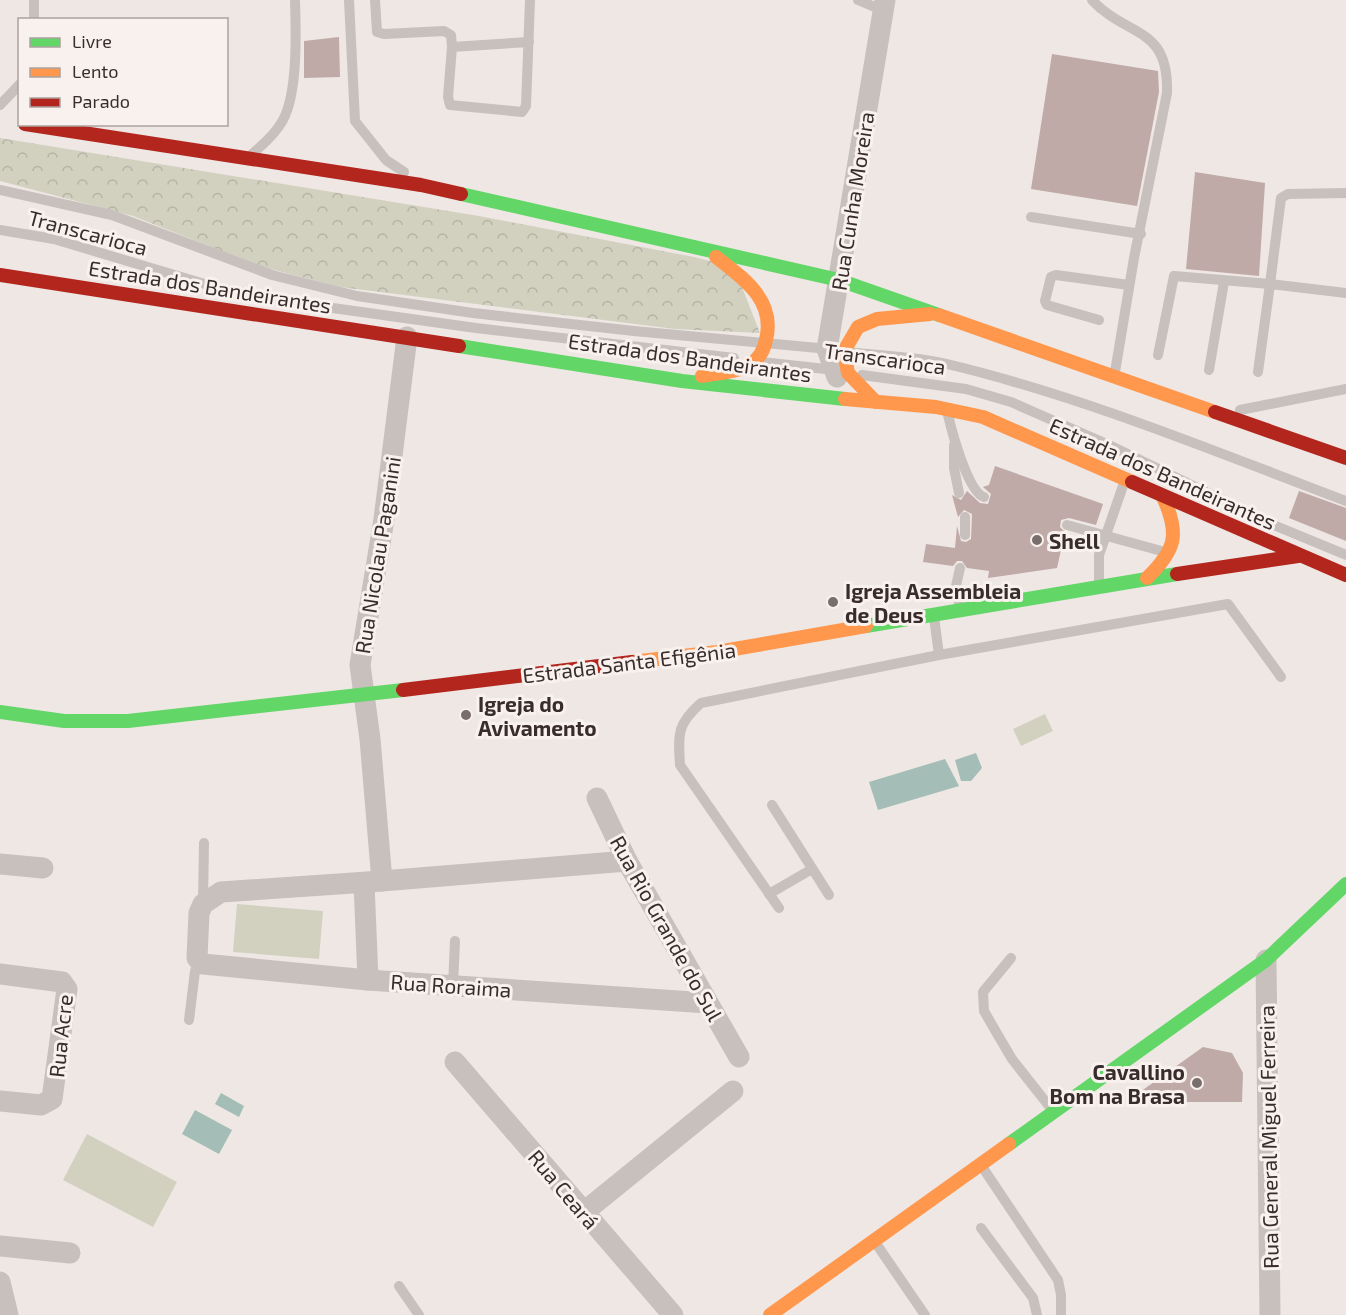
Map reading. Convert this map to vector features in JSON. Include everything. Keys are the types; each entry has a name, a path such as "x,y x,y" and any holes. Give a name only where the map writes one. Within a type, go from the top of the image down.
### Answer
{"main road":[{"path":"36,126 245,160 421,185 839,280 1346,458"},
{"path":"682,381 737,369 754,362 767,342 768,314 761,295 709,252"},
{"name":"Estrada dos Bandeirantes","path":"0,275 682,381 946,409 983,417 1346,575"},
{"path":"836,350 858,327 877,320 938,313"},
{"path":"840,371 876,402"},
{"path":"1147,578 1170,553 1175,528 1173,516 1163,497"},
{"name":"Estrada Santa Efigênia","path":"0,712 22,717 99,723 171,718 717,652 1147,578 1298,556"},
{"path":"770,1315 873,1239 1266,960 1346,884"}],"street":[{"name":"Rua Cunha Moreira","path":"848,399 836,350 839,280 885,5"},
{"name":"Rua Nicolau Paganini","path":"368,980 373,882 364,694 360,665 384,519 407,337"},
{"name":"Rua Rio Grande do Sul","path":"597,798 627,861 739,1057"},
{"path":"198,960 199,913 203,904 221,892 627,861"},
{"path":"0,864 43,868"},
{"name":"Rua Roraima","path":"198,960 203,964 368,980 708,1003"},
{"name":"Rua General Miguel Ferreira","path":"1266,960 1270,1315"},
{"name":"Rua Acre","path":"0,974 62,982 67,989 52,1099 41,1105 0,1101"},
{"name":"Rua Ceará","path":"455,1062 673,1315"},
{"path":"584,1212 733,1091"},
{"path":"0,1246 70,1253"},
{"path":"0,1282 8,1315"}],"lane":[{"path":"34,0 34,18"},
{"path":"245,160 267,141 282,122 288,109 297,47 296,0"},
{"path":"349,0 355,121 386,160 421,185"},
{"path":"375,0 377,32 384,34 444,31 451,35 448,97 450,105 522,112 526,106 530,0"},
{"path":"858,0 885,5"},
{"path":"1092,0 1151,40 1162,53 1168,73 1167,93 1115,375"},
{"path":"452,47 529,42"},
{"path":"0,105 18,86"},
{"path":"84,126 98,137"},
{"name":"Transcarioca","path":"0,190 112,214 272,275 357,296 473,313 634,331 767,342 944,363 1004,379 1156,430 1346,501"},
{"path":"1258,372 1281,198 1288,194 1346,192"},
{"path":"1031,217 1141,234"},
{"name":"Transcarioca","path":"0,230 54,239 218,288 297,303 476,328 695,352 754,362 840,371 966,389 1011,402 1109,445 1276,526 1346,555"},
{"path":"1099,320 1047,305 1047,291 1051,277 1056,275 1130,285"},
{"path":"1158,356 1171,278 1177,275 1224,282 1270,284 1346,293"},
{"path":"1209,370 1224,282"},
{"path":"1221,414 1346,389"},
{"path":"946,409 954,439 972,484 980,496 984,497"},
{"path":"954,439 954,468 959,493"},
{"path":"1098,587 1099,555 1125,480"},
{"path":"965,517 966,535"},
{"path":"1067,525 1170,553"},
{"path":"960,567 956,585 960,611"},
{"path":"779,908 680,765 678,738 686,716 701,703 939,655 1228,604 1281,677"},
{"path":"934,616 939,655"},
{"path":"772,805 829,895"},
{"path":"203,904 204,843"},
{"path":"769,894 812,869"},
{"path":"453,986 455,941"},
{"path":"1011,958 983,992 984,1011 1012,1059 1054,1111"},
{"path":"189,1020 198,960"},
{"path":"980,1164 1058,1280 1061,1315"},
{"path":"981,1228 1032,1298 1036,1305 1037,1315"},
{"path":"873,1239 925,1315"},
{"path":"399,1286 419,1315"}],"green space":[{"path":"0,138 479,216 694,257 734,267 760,333 675,329 340,287 259,266 133,216 0,181"},
{"path":"1045,714 1053,731 1021,746 1013,729"},
{"path":"237,904 323,911 319,959 233,952"},
{"path":"87,1134 177,1182 153,1227 63,1180"}],"water":[{"path":"976,753 982,768 971,781 961,781 955,760"},
{"path":"945,759 959,786 878,810 869,782"},
{"path":"221,1093 244,1106 239,1117 215,1104"},
{"path":"195,1110 232,1130 219,1154 182,1134"}],"building":[{"path":"339,37 340,77 304,78 304,41"},
{"path":"1052,54 1158,71 1159,92 1137,206 1031,189"},
{"path":"1195,172 1265,183 1259,276 1186,269"},
{"path":"995,466 1103,504 1096,525 1069,518 1061,520 1060,527 1065,532 1057,568 988,578 989,571 967,568 962,561 957,561 953,566 923,562 926,544 955,548 957,526 961,541 966,542 971,539 972,514 964,510 958,517 952,495 961,500 967,491 980,503 988,504 991,494 983,487 989,485"},
{"path":"1299,491 1346,508 1346,541 1289,518"},
{"name":"Cavallino Bom na Brasa","path":"1203,1047 1232,1053 1243,1073 1242,1102 1126,1102"}],"traffic: fast":[{"path":"461,194 839,280 939,315"},
{"path":"459,346 682,381 845,399"},
{"path":"866,626 1177,574"},
{"path":"0,712 64,721 128,721 403,690"},
{"path":"1009,1144 1266,960 1346,884"}],"traffic: slow":[{"path":"702,376 737,370 752,364 764,348 768,326 762,302 755,291 716,257"},
{"path":"876,402 848,373 844,351 858,327 877,319 930,314"},
{"path":"939,315 1215,412"},
{"path":"845,399 936,407 983,417 1132,482"},
{"path":"1147,578 1164,559 1172,541 1172,521 1163,497"},
{"path":"632,662 717,652 866,626"},
{"path":"770,1315 1009,1144"}],"traffic: jam":[{"path":"38,126 421,185 461,194"},
{"path":"0,275 459,346"},
{"path":"1215,412 1346,458"},
{"path":"1132,482 1346,575"},
{"path":"1177,574 1298,556"},
{"path":"403,690 632,662"}],"place":[{"name":"Shell","path":"1037,540"},
{"name":"Igreja Assembleia de Deus","path":"833,602"},
{"name":"Igreja do Avivamento","path":"466,715"},
{"name":"Cavallino Bom na Brasa","path":"1197,1083"}]}
